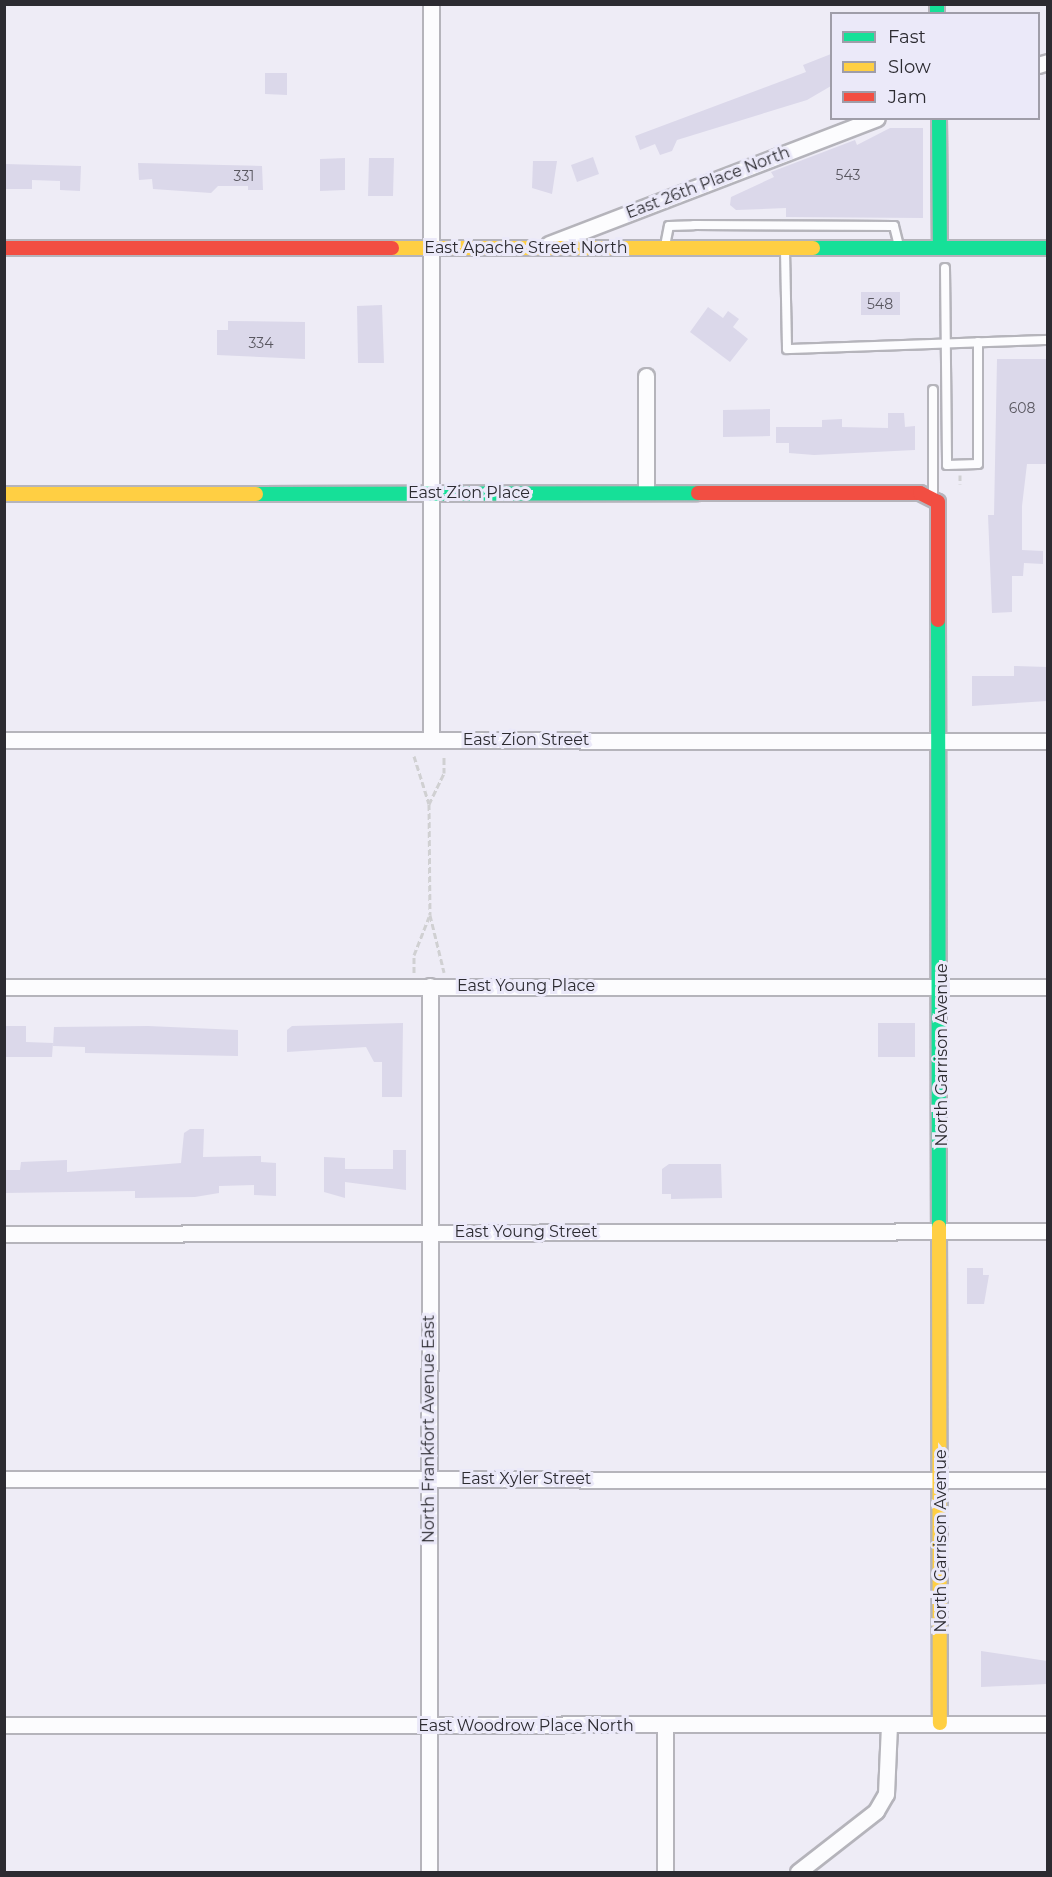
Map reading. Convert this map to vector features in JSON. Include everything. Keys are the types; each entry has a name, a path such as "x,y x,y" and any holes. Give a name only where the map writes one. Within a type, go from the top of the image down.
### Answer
{"street":[{"path":"431,4 431,740"},
{"name":"East 26th Place North","path":"540,247 871,120"},
{"path":"939,120 940,248"},
{"name":"East Apache Street North","path":"4,248 1047,248"},
{"path":"646,376 646,492"},
{"name":"East Zion Place","path":"4,494 646,492 933,496"},
{"name":"North Garrison Avenue","path":"933,496 942,513 940,1723"},
{"name":"East Zion Street","path":"4,740 1047,741"},
{"name":"North Frankfort Avenue East","path":"429,1872 430,986"},
{"name":"East Young Place","path":"4,987 1047,987"},
{"name":"East Young Street","path":"4,1234 1047,1232"},
{"name":"East Xyler Street","path":"4,1479 1047,1480"},
{"path":"798,1872 881,1803 886,1794 889,1724"},
{"name":"East Woodrow Place North","path":"4,1725 1047,1724"},
{"path":"664,1872 665,1726"}],"lane":[{"path":"664,248 669,226 894,226 900,248"},
{"path":"785,247 787,349 1047,340"},
{"path":"945,268 947,465 978,464 978,342"},
{"name":"North Garrison Avenue","path":"933,390 933,496"}],"path":[{"path":"415,769 429,804 430,915 444,961"},
{"path":"429,804 444,773"},
{"path":"414,955 430,915"}],"building":[{"path":"830,54 830,87 807,100 677,140 672,151 660,155 655,144 640,150 635,136 806,72 803,65"},
{"path":"265,73 287,73 287,95 265,94"},
{"path":"890,128 923,128 923,218 786,217 786,208 736,210 730,205 731,197 774,177 771,172 855,140 857,145"},
{"path":"593,157 599,174 577,182 571,165"},
{"path":"345,158 345,190 320,191 320,159"},
{"path":"369,158 394,158 393,196 368,196"},
{"path":"533,161 557,161 552,194 532,188"},
{"path":"138,163 262,166 263,190 248,190 248,186 218,186 211,193 153,189 152,179 139,180"},
{"path":"5,164 81,166 80,191 60,190 60,181 32,180 32,189 5,189"},
{"path":"861,292 900,292 900,315 861,315"},
{"path":"382,305 384,363 358,363 357,306"},
{"path":"708,307 723,318 728,311 739,319 733,327 748,339 730,362 690,332"},
{"path":"228,321 305,322 305,359 217,355 217,330 228,330"},
{"path":"997,359 1047,359 1047,464 1027,464 1022,506 1022,550 1043,551 1043,564 1024,563 1023,576 1012,576 1012,612 992,613 988,515 994,515"},
{"path":"770,409 770,436 723,437 723,410"},
{"path":"888,413 904,413 905,427 915,426 915,450 814,455 789,453 789,443 776,443 776,427 822,427 822,420 842,419 842,427 888,428"},
{"path":"1014,666 1047,667 1047,701 972,706 972,676 1014,676"},
{"path":"403,1023 402,1097 382,1097 382,1062 374,1062 366,1047 287,1052 287,1030 292,1026"},
{"path":"878,1023 915,1023 915,1057 878,1057"},
{"path":"4,1026 26,1026 26,1042 53,1043 52,1057 4,1057"},
{"path":"148,1026 238,1030 238,1056 85,1053 85,1047 53,1046 54,1027"},
{"path":"190,1129 204,1129 203,1157 261,1156 261,1162 276,1163 276,1196 254,1195 254,1185 219,1186 219,1193 195,1197 135,1198 135,1191 5,1193 4,1170 20,1170 21,1162 67,1160 67,1172 181,1163 184,1133"},
{"path":"393,1150 406,1150 406,1190 345,1182 345,1198 324,1192 324,1157 345,1158 345,1169 393,1169"},
{"path":"669,1164 721,1164 722,1198 671,1199 671,1194 662,1194 662,1169"},
{"path":"967,1268 983,1268 983,1275 989,1275 984,1304 967,1304"},
{"path":"981,1651 1047,1661 1047,1684 981,1687"}],"traffic: fast":[{"path":"937,4 937,12"},
{"path":"939,120 940,248"},
{"path":"813,248 1048,248"},
{"path":"256,494 698,493"},
{"path":"938,620 939,1227"}],"traffic: slow":[{"path":"392,248 813,248"},
{"path":"4,494 256,494"},
{"path":"939,1227 940,1723"}],"traffic: jam":[{"path":"4,248 392,248"},
{"path":"698,493 920,493 938,502 938,620"}]}
